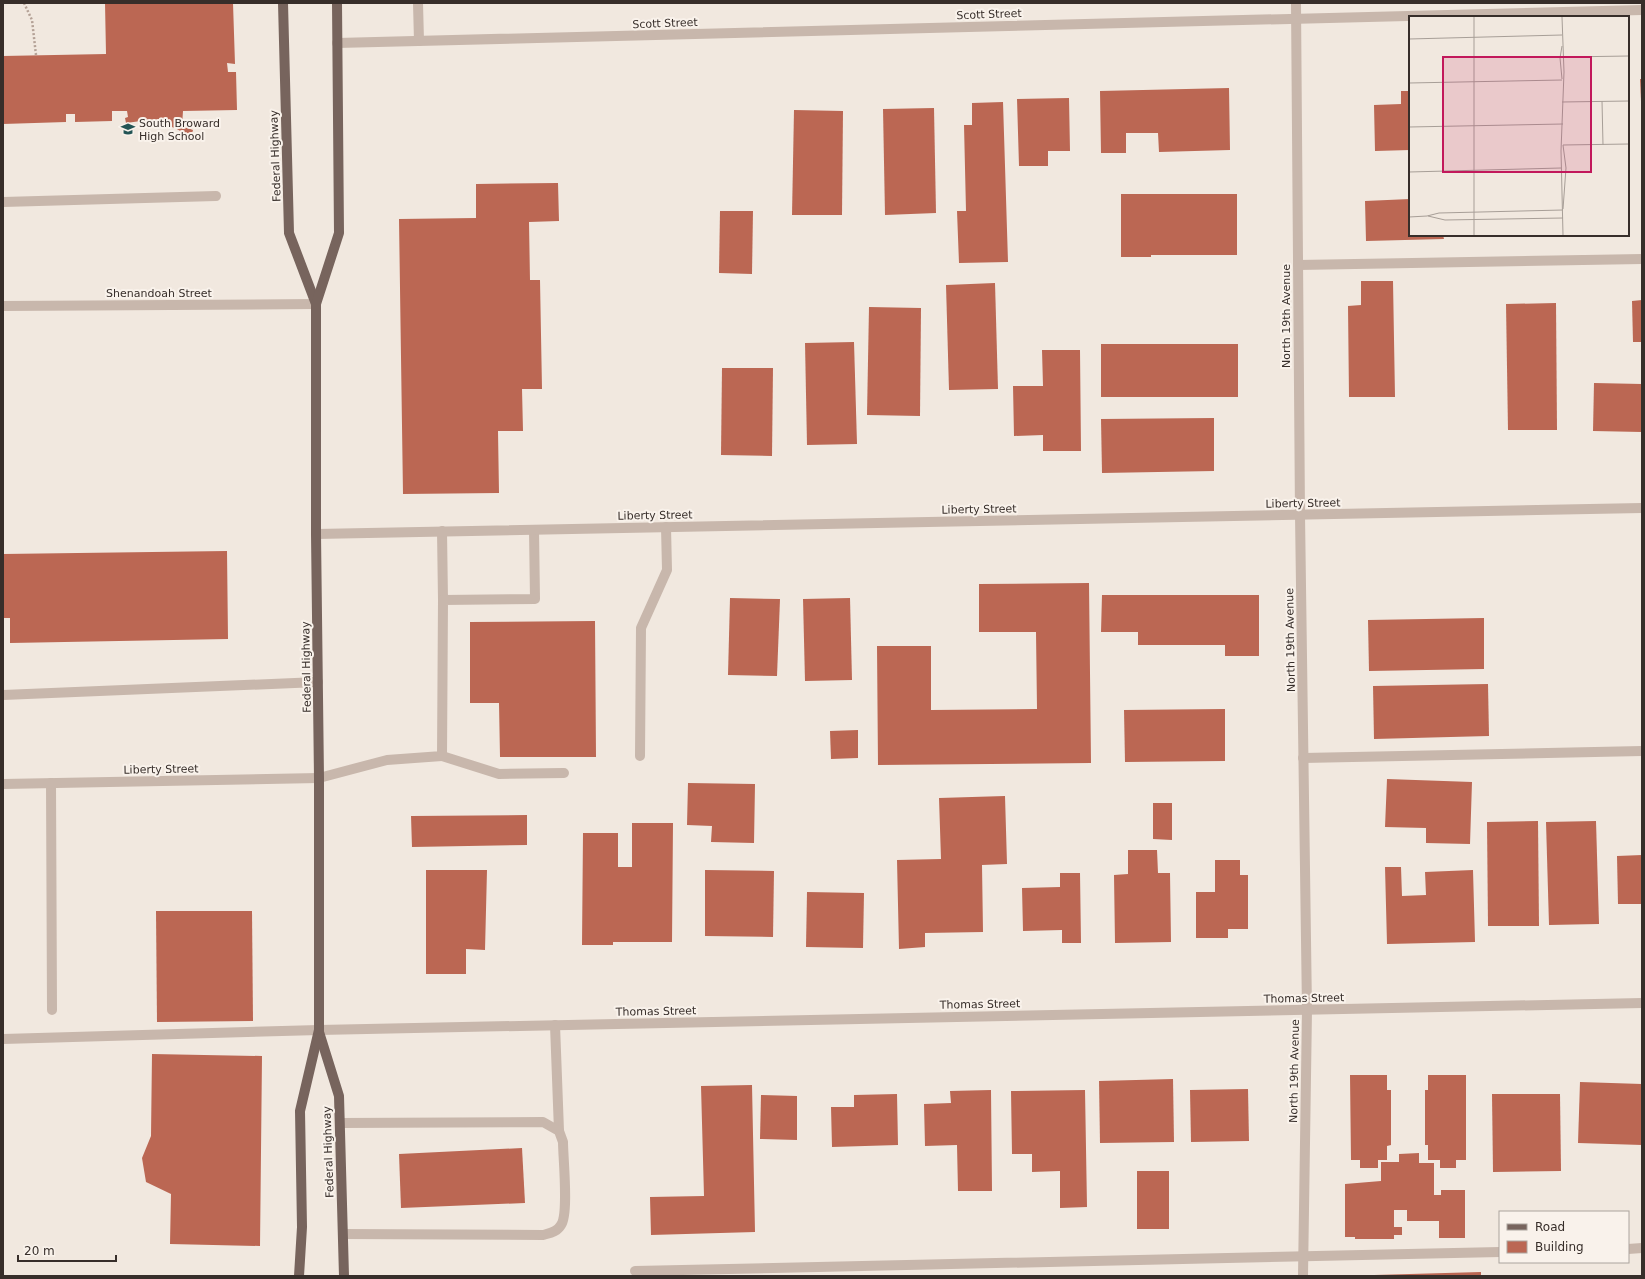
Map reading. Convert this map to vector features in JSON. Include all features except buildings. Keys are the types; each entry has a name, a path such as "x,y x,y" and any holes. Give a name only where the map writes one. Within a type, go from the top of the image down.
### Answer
{"main road":[{"name":"Federal Highway","path":"283,3 289,234 316,304"},
{"name":"Federal Highway","path":"299,1276 302,1227 300,1111 319,1030 316,304 339,234 337,3"},
{"name":"Federal Highway","path":"319,1030 339,1096 344,1276"}],"street":[{"path":"418,3 419,41"},
{"name":"North 19th Avenue","path":"1296,3 1300,515 1307,1010 1303,1276"},
{"name":"Scott Street","path":"337,44 1642,10"},
{"path":"3,202 216,196"},
{"path":"1298,265 1642,258"},
{"name":"Shenandoah Street","path":"3,306 316,304"},
{"name":"Liberty Street","path":"316,534 1642,508"},
{"path":"640,756 640,628 667,570 666,527"},
{"path":"443,600 535,599 534,530"},
{"path":"442,531 442,756 499,774 564,773"},
{"path":"3,695 318,682"},
{"path":"1303,758 1642,751"},
{"name":"Liberty Street","path":"3,784 319,778 387,760 442,756"},
{"path":"51,783 52,1010"},
{"name":"Thomas Street","path":"3,1038 1642,1002"},
{"path":"343,1234 543,1235 553,1233 562,1225 565,1213 563,1142 559,1131 555,1025"},
{"path":"340,1123 543,1122 559,1131"},
{"path":"1629,1249 1642,1248"},
{"path":"635,1271 1499,1252"}],"path":[{"path":"24,3 32,20 36,55"}],"place":[{"name":"South Broward High School","path":"128,129"}]}
